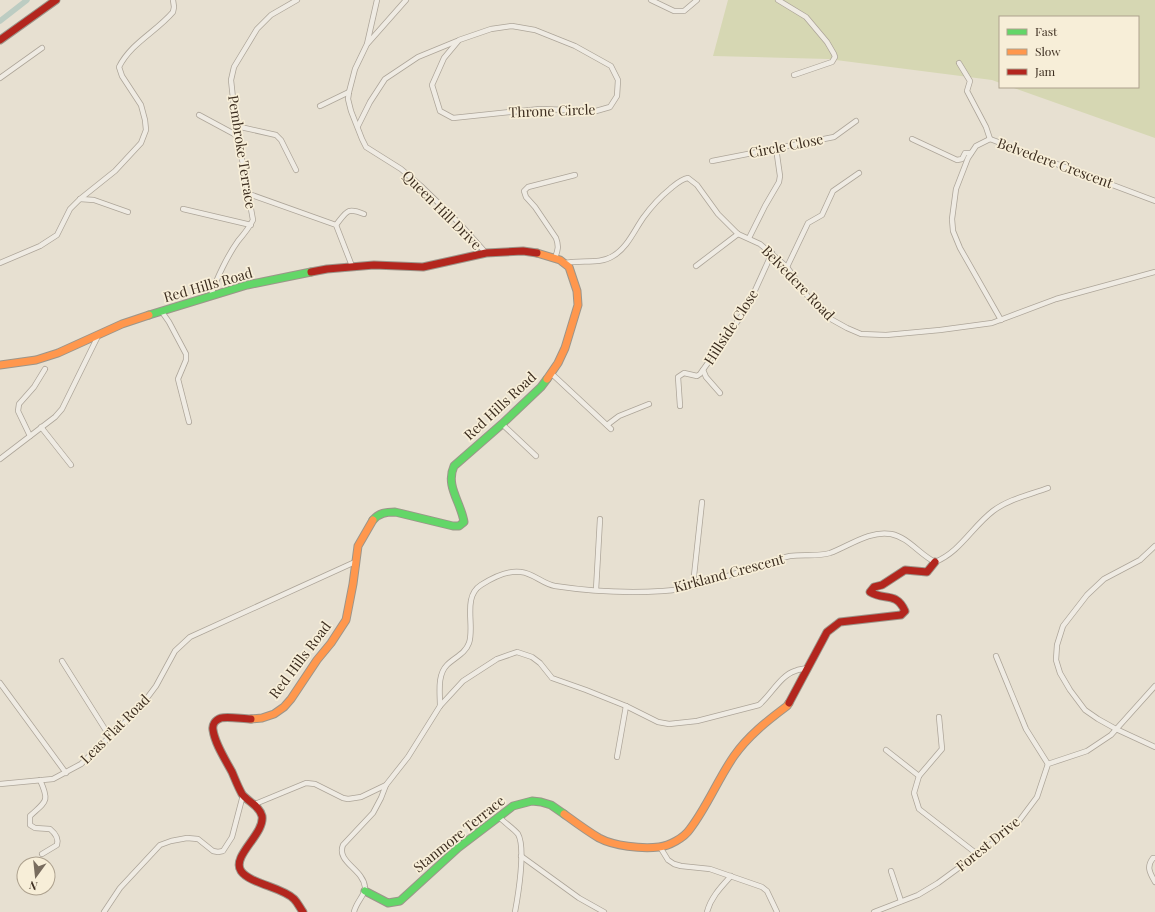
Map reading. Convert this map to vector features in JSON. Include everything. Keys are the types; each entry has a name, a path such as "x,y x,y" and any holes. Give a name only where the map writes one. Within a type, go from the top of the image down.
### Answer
{"main road":[{"path":"0,40 56,0"},
{"name":"Red Hills Road","path":"0,365 36,360 58,353 78,342 99,334 247,285 327,269 374,265 422,267 486,253 523,251 555,258 565,263 572,272 578,305 565,348 552,374 541,387 454,466 451,471 450,476 454,493 464,515 464,522 460,526 453,526 395,512 387,512 373,518 358,546 346,620 292,698 284,707 274,714 262,718 221,718 213,725 213,731 218,744 242,795"},
{"name":"Stanmore Terrace","path":"365,892 388,903 400,901 458,848 513,806 521,803 541,802 551,805 599,838 614,844 660,847 682,837 689,831 698,818 734,756 757,729 787,706 827,632 840,622 901,615 905,611 903,604 898,600 887,596 876,596 870,592 874,587 882,586 905,570 927,572 935,562"},
{"path":"242,795 260,809 262,818 260,827 242,855 239,866 241,871 247,877 276,889 294,900 301,911"}],"street":[{"path":"0,263 40,246 57,235 70,209 115,171 141,143 146,130 146,120 141,105 122,76 119,67 123,58 133,47 173,12 173,0"},
{"name":"Pembroke Terrace","path":"211,296 220,274 237,242 251,225 253,220 236,126 231,80 234,67 257,29 271,15 297,0"},
{"name":"Queen Hill Drive","path":"377,0 367,44 355,69 348,99 351,111 366,147 402,169 461,225 486,253"},
{"path":"367,44 406,0"},
{"path":"651,0 674,11 684,11 697,0"},
{"path":"778,0 806,18 827,42 835,55 835,59 832,62 794,75"},
{"name":"Throne Circle","path":"358,126 370,102 385,79 418,57 459,40 491,29 512,26 535,30 575,46 611,66 618,80 617,96 610,107 596,111 540,109 453,118 440,111 432,85 444,58 459,40"},
{"path":"0,78 42,48"},
{"path":"959,63 970,81 967,91 986,127 990,139"},
{"path":"320,106 349,92"},
{"path":"199,115 238,136"},
{"name":"Circle Close","path":"712,161 834,137 856,121"},
{"path":"236,126 276,135 281,140 296,170"},
{"path":"912,139 956,160 962,159 965,153 972,153"},
{"name":"Belvedere Crescent","path":"1001,320 960,248 953,231 952,219 956,189 961,172 976,146 990,139 1155,201"},
{"path":"749,238 779,182 776,148"},
{"path":"787,267 808,223 822,215 833,191 859,174"},
{"path":"555,258 558,249 556,238 535,207 526,197 524,191 528,187 575,175"},
{"name":"Belvedere Road","path":"565,263 572,261 601,261 614,256 626,245 644,217 657,201 679,182 688,178 697,185 718,214 738,234 760,244 787,267 809,298 829,318 861,334 886,335 982,325 1001,320 1056,300 1155,272"},
{"path":"249,194 336,225 352,266"},
{"path":"80,200 94,200 128,212"},
{"path":"182,209 251,225"},
{"path":"336,225 345,213 350,210 353,209 364,214"},
{"path":"696,266 738,234"},
{"name":"Hillside Close","path":"680,406 678,377 684,373 697,376 703,370 747,308 772,253"},
{"path":"162,312 186,354 186,360 178,379 189,422"},
{"path":"0,459 55,417 62,409 99,334"},
{"path":"30,436 18,411 20,404 46,369"},
{"path":"703,370 706,377 720,393"},
{"path":"552,374 611,429"},
{"path":"607,425 619,416 648,404"},
{"path":"502,424 536,456"},
{"path":"41,427 71,465"},
{"path":"935,562 945,558 958,547 994,510 1008,501 1048,488"},
{"path":"693,585 702,502"},
{"path":"596,590 600,519"},
{"name":"Kirkland Crescent","path":"440,706 441,680 443,672 447,665 463,653 471,634 470,609 472,597 479,586 500,575 512,572 522,572 553,586 596,590 649,592 666,591 693,585 790,556 814,556 829,553 856,540 884,534 892,534 902,539 930,560 935,562"},
{"path":"1155,546 1140,560 1104,579 1088,595 1063,626 1057,645 1056,660 1060,672 1070,690 1086,710 1116,729 1155,747"},
{"name":"Leas Flat Road","path":"0,784 53,779 81,764 138,710 156,686 175,651 190,638 355,562"},
{"path":"354,912 357,902 365,892 363,879 357,871 344,860 341,850 343,845 374,813 386,785 408,757 440,706 463,681 497,659 517,652 532,657 540,663 552,678 626,706 658,722 669,724 697,721 759,705 786,676 794,671 808,668"},
{"path":"996,656 1026,729 1048,764 1087,750 1112,735 1155,686"},
{"path":"62,661 110,737"},
{"path":"0,684 66,773"},
{"path":"616,757 626,706"},
{"path":"939,717 942,749 919,776 914,793 919,809 977,854"},
{"path":"886,750 919,776"},
{"name":"Forest Drive","path":"874,912 918,895 938,883 998,839 1019,821 1037,797 1048,764"},
{"path":"40,780 46,793 46,798 45,802 30,816 30,825 35,828 50,829 57,838 58,842 57,845 42,854"},
{"path":"255,804 306,783 315,784 342,798 348,799 361,797 386,785"},
{"path":"104,912 120,888 160,845 172,840 187,838 198,839 213,851 223,851 232,837 242,795"},
{"path":"499,818 518,835 520,842 521,856 515,912"},
{"path":"660,847 668,860 674,864 710,869 762,887 767,891 777,912"},
{"path":"521,856 579,898 604,912"},
{"path":"1155,858 1153,858 1149,863 1148,868 1155,882"},
{"path":"892,871 901,901"},
{"path":"707,912 708,906 716,893 731,876"}],"green space":[{"path":"728,0 1155,0 1155,138 1014,88 1139,88 1139,16 999,16 999,83 992,80 828,59 713,56"}],"waterway":[{"path":"0,21 27,0"}],"traffic: fast":[{"path":"149,315 247,285 311,272"},
{"path":"373,520 383,513 395,512 453,526 459,526 464,522 452,487 451,480 454,466 502,424 541,387 547,379"},
{"path":"365,891 388,903 400,901 458,848 513,806 532,801 541,802 551,805 564,814"}],"traffic: slow":[{"path":"537,253 560,260 569,267 577,291 578,305 565,348 558,363 547,379"},
{"path":"0,365 36,360 58,353 122,324 149,315"},
{"path":"251,719 262,718 274,714 284,707 346,620 358,546 373,520"},
{"path":"564,814 599,838 612,843 644,848 659,847 672,843 684,835 696,820 739,749 758,729 789,703"}],"traffic: jam":[{"path":"0,40 56,0"},
{"path":"311,272 327,269 374,265 423,267 486,253 523,251 537,253"},
{"path":"789,703 827,632 840,622 901,615 905,611 898,601 875,595 870,592 874,587 882,585 905,570 927,572 935,562"},
{"path":"251,719 224,717 216,721 213,728 218,746 242,794 256,806 261,812 262,816 262,823 259,830 244,852 240,859 239,865 241,871 251,879 289,895 303,912"}]}
